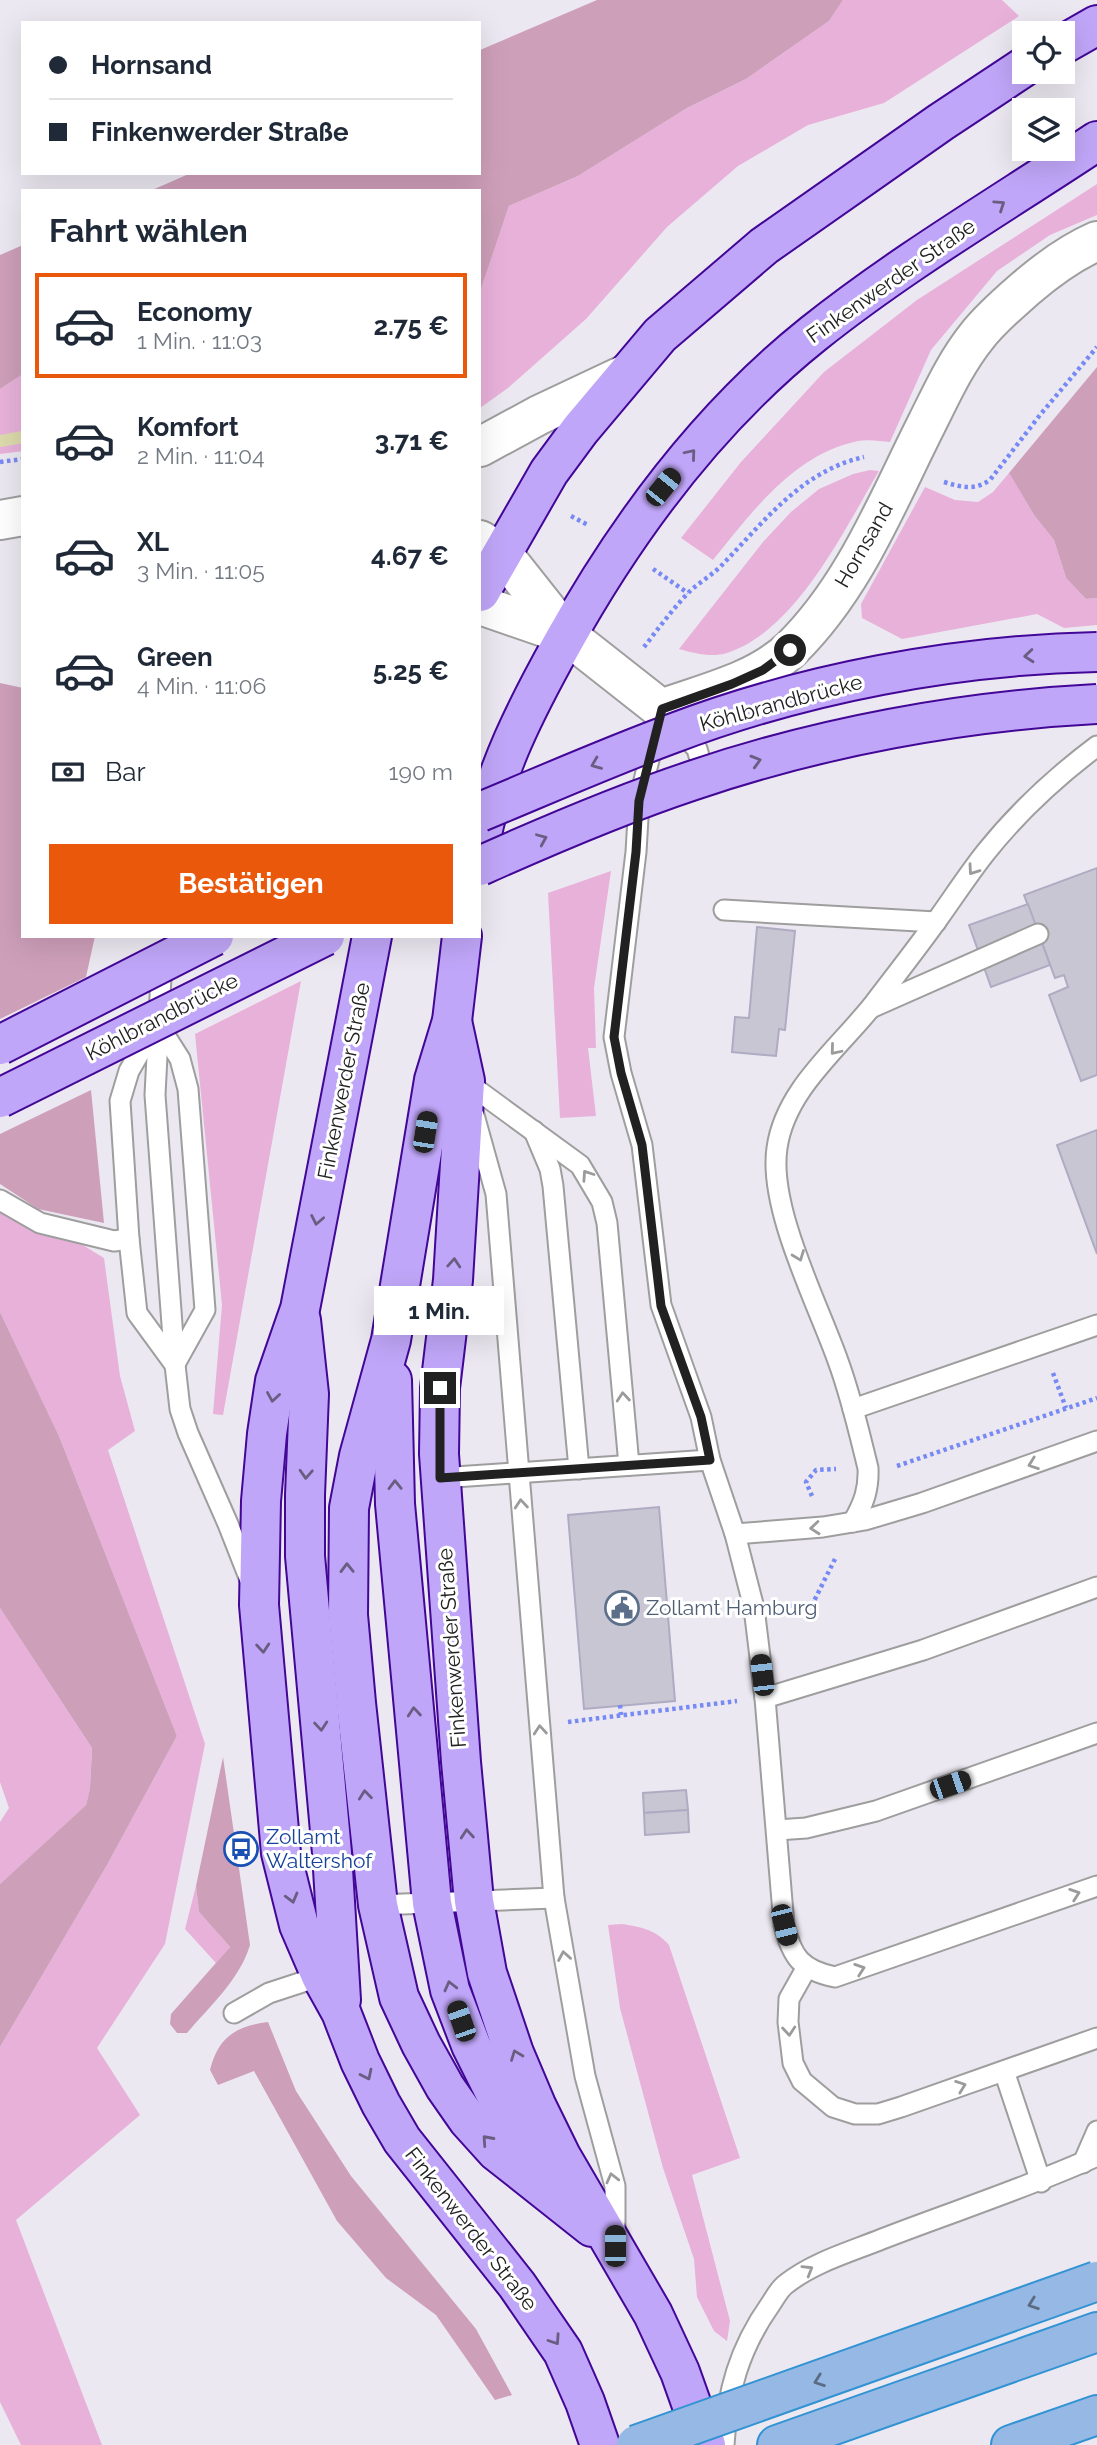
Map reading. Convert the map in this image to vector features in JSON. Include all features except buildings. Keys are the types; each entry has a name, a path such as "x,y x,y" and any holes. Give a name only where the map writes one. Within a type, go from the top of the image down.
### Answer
{"highway":[{"path":"636,2445 1097,2281"},
{"path":"777,2445 1097,2332"},
{"path":"1011,2445 1097,2415"}],"main road":[{"path":"1075,37 1097,24"},
{"path":"481,588 491,547 580,430 660,335 764,246 1012,75"},
{"name":"Finkenwerder Straße","path":"481,837 484,819 513,734 567,635 620,547 695,448 764,377 811,335 863,296 1097,141"},
{"name":"Köhlbrandbrücke","path":"481,812 673,733 742,710 813,691 885,675 957,664 1097,652"},
{"path":"481,866 601,814 692,780 758,760 932,723 1028,709 1097,704"},
{"path":"0,1045 210,938"},
{"name":"Köhlbrandbrücke","path":"0,1098 321,938"},
{"name":"Finkenwerder Straße","path":"372,938 300,1309 275,1381 267,1434 261,1501 260,1605 281,1853 299,1925 381,2104 402,2140 517,2285 563,2352 600,2445"},
{"name":"Finkenwerder Straße","path":"463,938 453,1021 434,1080 391,1339 359,1456 349,1508 347,1558 350,1640 377,1905 399,1997 445,2087 468,2120 496,2151 559,2198 615,2246"},
{"name":"Finkenwerder Straße","path":"453,1021 465,1081 453,1280 440,1388 440,1478 458,1736 474,1901 487,1973 514,2053 536,2105 561,2156 653,2314 680,2372 706,2445"},
{"name":"Finkenwerder Straße","path":"300,1309 309,1394 304,1495 305,1556 332,1853 341,2012"},
{"name":"Finkenwerder Straße","path":"391,1339 395,1504 432,1903 450,1990 471,2045 497,2096 559,2198"}],"street":[{"name":"Hornsand","path":"662,709 763,670 790,650 826,608 856,565 872,538 954,369 977,336 1036,280 1097,241"},
{"path":"481,446 539,415 626,374"},
{"path":"0,520 21,516"},
{"path":"491,547 567,635 662,709"},
{"path":"481,605 567,635"}],"lane":[{"path":"662,709 697,749 709,794"},
{"path":"662,709 639,801 636,852 614,1037 621,1073 642,1145 661,1306 701,1417 710,1460 735,1534 754,1608 765,1698 784,1925 789,1945 797,1959 807,1968 835,1977 1097,1886"},
{"path":"853,1522 864,1502 869,1483 868,1468 839,1362 786,1224 778,1182 777,1149 786,1114 797,1094 870,1009 985,852 1016,817 1077,760 1097,746"},
{"path":"724,910 936,922"},
{"path":"870,1009 1038,934"},
{"path":"172,938 161,977 155,1095 180,1409 260,1605"},
{"path":"159,1026 129,1071 120,1101 129,1239 137,1312 175,1365"},
{"path":"159,1026 180,1059 188,1089 205,1310 175,1365"},
{"path":"465,1081 580,1165 602,1202 607,1223 629,1465"},
{"path":"465,1081 496,1194 554,1898 585,2076 615,2186 615,2246"},
{"path":"533,1129 550,1169 553,1186 579,1468"},
{"path":"0,1200 40,1223 114,1241 129,1239"},
{"path":"853,1409 1097,1325"},
{"path":"735,1534 853,1522 922,1503 1097,1441"},
{"path":"440,1478 710,1460"},
{"path":"765,1698 923,1650 1097,1587"},
{"path":"776,1830 806,1828 876,1811 1097,1733"},
{"path":"377,1905 554,1898"},
{"path":"807,1968 789,1999 788,2022 793,2063 802,2081 833,2107 855,2114 878,2114 1097,2038"},
{"path":"234,2013 269,1993 321,1976"},
{"path":"1004,2071 1041,2182"},
{"path":"724,2445 725,2416 740,2354 784,2285 816,2265 935,2217 1041,2182 1090,2160 1097,2131"}],"path":[{"path":"0,462 21,459"},
{"path":"620,675 688,593"},
{"path":"754,1608 812,1605 836,1556 806,1482 816,1470 899,1466 1097,1398"},
{"path":"540,1727 765,1698"},
{"path":"620,1705 621,1715"}],"shaded area":[{"path":"597,0 843,0 829,21 746,79 687,108 578,176 509,206 481,289 481,189 155,189 186,175 481,175 481,50"},
{"path":"843,0 1002,0 1019,16 884,103 808,125 738,166 667,227 586,319 508,388 481,407 481,289 509,206 578,176 687,108 746,79 829,21"},
{"path":"1097,184 1097,215 1050,235 997,271 931,350 890,442 858,441 814,458 794,472 759,505 713,560 681,538 741,462 824,372 917,300"},
{"path":"21,246 21,375 0,389 0,255"},
{"path":"1097,367 1097,598 1086,599 1066,578 1054,540 1034,515 1009,473"},
{"path":"21,375 21,451 0,454 0,389"},
{"path":"879,471 834,549 816,576 775,624 752,641 727,653 709,655 679,649 763,542 791,512 819,489 853,474"},
{"path":"1009,473 1034,515 1054,540 1066,578 1086,599 1097,598 1097,625 1064,628 1037,614 902,639 862,618 861,604 925,487 955,500 978,502 993,492"},
{"path":"0,683 21,688 21,938 95,938 86,977 0,1019"},
{"path":"611,871 594,988 596,1048 588,1048 596,1116 560,1118 548,893"},
{"path":"301,981 223,1415 213,1414 222,1305 195,1034"},
{"path":"91,1090 104,1223 38,1209 0,1184 0,1134"},
{"path":"0,1212 39,1234 81,1244 104,1258 120,1376 135,1431 108,1450 205,1744 165,1944 97,2048 140,2115 16,2220 102,2445 21,2445 0,2402 0,2047 107,1865 177,1736 59,1436 0,1312"},
{"path":"0,1312 59,1436 177,1736 107,1865 0,2047 0,1884 86,1805 90,1788 92,1748 0,1608"},
{"path":"0,1608 92,1748 90,1788 86,1805 0,1884 0,1822 9,1808 0,1782"},
{"path":"223,1757 250,1945 239,1969 223,1992 187,2033 177,2033 170,2024 171,2014 230,1947 199,1912 196,1886"},
{"path":"196,1886 199,1912 230,1947 216,1963 185,1929"},
{"path":"622,1924 648,1930 669,1945 740,2158 692,2175 730,2321 727,2341 714,2331 697,2297 694,2259 663,2168 620,2008 608,1925"},
{"path":"268,2022 296,2091 351,2176 476,2329 512,2395 495,2400 436,2315 386,2278 337,2221 254,2071 218,2085 210,2070 223,2042 246,2027"}],"waterway":[{"path":"0,441 21,437"}],"place":[{"name":"Zollamt Hamburg","path":"622,1608"},
{"name":"Zollamt Waltershof","path":"241,1849"}],"route":[{"path":"440,1388 440,1478 710,1460 701,1417 661,1306 642,1145 621,1073 614,1037 636,852 639,801 662,709 763,670 790,650"}]}
